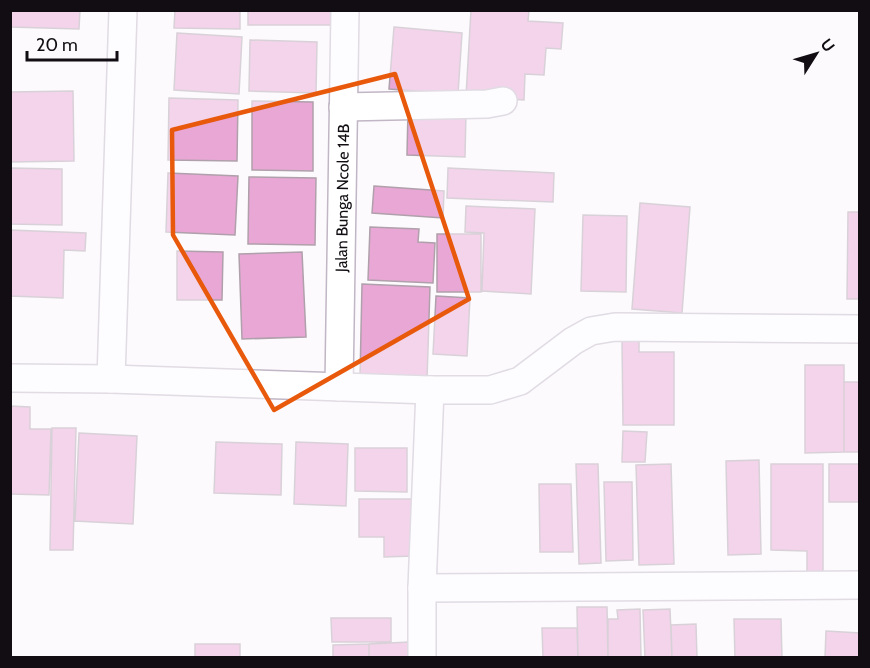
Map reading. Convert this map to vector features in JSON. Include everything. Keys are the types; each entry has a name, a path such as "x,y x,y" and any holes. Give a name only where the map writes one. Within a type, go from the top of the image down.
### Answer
{"street":[{"path":"111,379 123,10"},
{"name":"Jalan Bunga Ncole 14B","path":"339,387 345,10"},
{"path":"343,107 487,104 503,101"},
{"path":"10,378 490,390 520,381 573,340 591,331 615,327 860,329"},
{"path":"422,657 422,588 430,390"},
{"path":"422,588 860,585"}],"highlighted area":[{"path":"395,74 469,299 274,410 173,235 172,130"}],"building":[{"path":"10,10 80,10 79,29 10,27"},
{"path":"175,10 240,10 240,29 174,28"},
{"path":"248,10 333,10 333,25 248,25"},
{"path":"471,10 529,10 528,21 563,23 561,49 546,48 544,75 525,74 524,100 466,96"},
{"path":"394,27 462,33 458,94 389,89"},
{"path":"177,33 242,37 239,94 174,90"},
{"path":"250,40 317,42 316,93 249,91"},
{"path":"73,91 74,161 10,162 10,92"},
{"path":"169,98 238,100 237,161 168,160"},
{"path":"252,101 313,102 313,171 252,170"},
{"path":"408,110 466,111 465,157 407,155"},
{"path":"10,168 62,169 62,225 10,224"},
{"path":"448,168 554,173 553,202 447,198"},
{"path":"168,173 238,176 235,235 166,232"},
{"path":"249,177 316,178 315,245 248,244"},
{"path":"374,186 444,191 443,218 372,213"},
{"path":"640,203 690,207 682,313 632,309"},
{"path":"466,206 535,209 531,294 482,291 484,233 465,232"},
{"path":"848,212 860,212 860,299 847,299"},
{"path":"583,215 627,216 626,292 581,291"},
{"path":"370,227 419,229 418,242 435,243 433,283 368,280"},
{"path":"10,230 86,233 85,251 64,250 63,298 10,296"},
{"path":"437,234 481,234 481,292 437,292"},
{"path":"177,251 223,252 222,300 177,300"},
{"path":"302,252 306,337 242,339 239,254"},
{"path":"362,284 430,287 427,380 360,378"},
{"path":"436,296 470,298 467,356 433,354"},
{"path":"622,340 639,340 639,352 674,352 674,425 623,425"},
{"path":"805,365 844,365 844,452 805,453"},
{"path":"844,382 860,382 860,452 844,452"},
{"path":"10,406 30,407 30,429 51,429 49,495 10,494"},
{"path":"52,428 76,428 73,550 50,550"},
{"path":"623,431 647,432 645,462 622,462"},
{"path":"79,433 137,436 133,524 75,521"},
{"path":"216,442 282,444 281,495 214,493"},
{"path":"296,442 348,444 346,506 294,504"},
{"path":"355,448 407,448 407,492 355,491"},
{"path":"759,460 761,554 728,555 726,461"},
{"path":"576,464 598,464 601,563 579,564"},
{"path":"671,464 674,564 639,565 636,465"},
{"path":"771,464 823,464 823,572 807,572 807,551 771,550"},
{"path":"829,464 860,464 860,502 829,502"},
{"path":"604,482 632,482 633,560 606,561"},
{"path":"539,484 571,484 573,552 540,552"},
{"path":"359,499 412,499 413,556 384,557 384,537 359,537"},
{"path":"577,607 607,607 608,658 578,658"},
{"path":"640,609 641,658 608,658 608,619 618,619 617,610"},
{"path":"670,609 672,658 645,658 643,610"},
{"path":"331,618 391,618 391,642 332,642"},
{"path":"734,619 781,619 782,658 735,658"},
{"path":"696,624 697,658 672,658 671,625"},
{"path":"542,628 577,628 578,658 543,658"},
{"path":"826,631 860,633 860,658 825,658"},
{"path":"409,642 410,658 369,658 369,644"},
{"path":"195,644 240,644 240,658 195,658"},
{"path":"369,644 369,658 333,658 333,645"}]}
